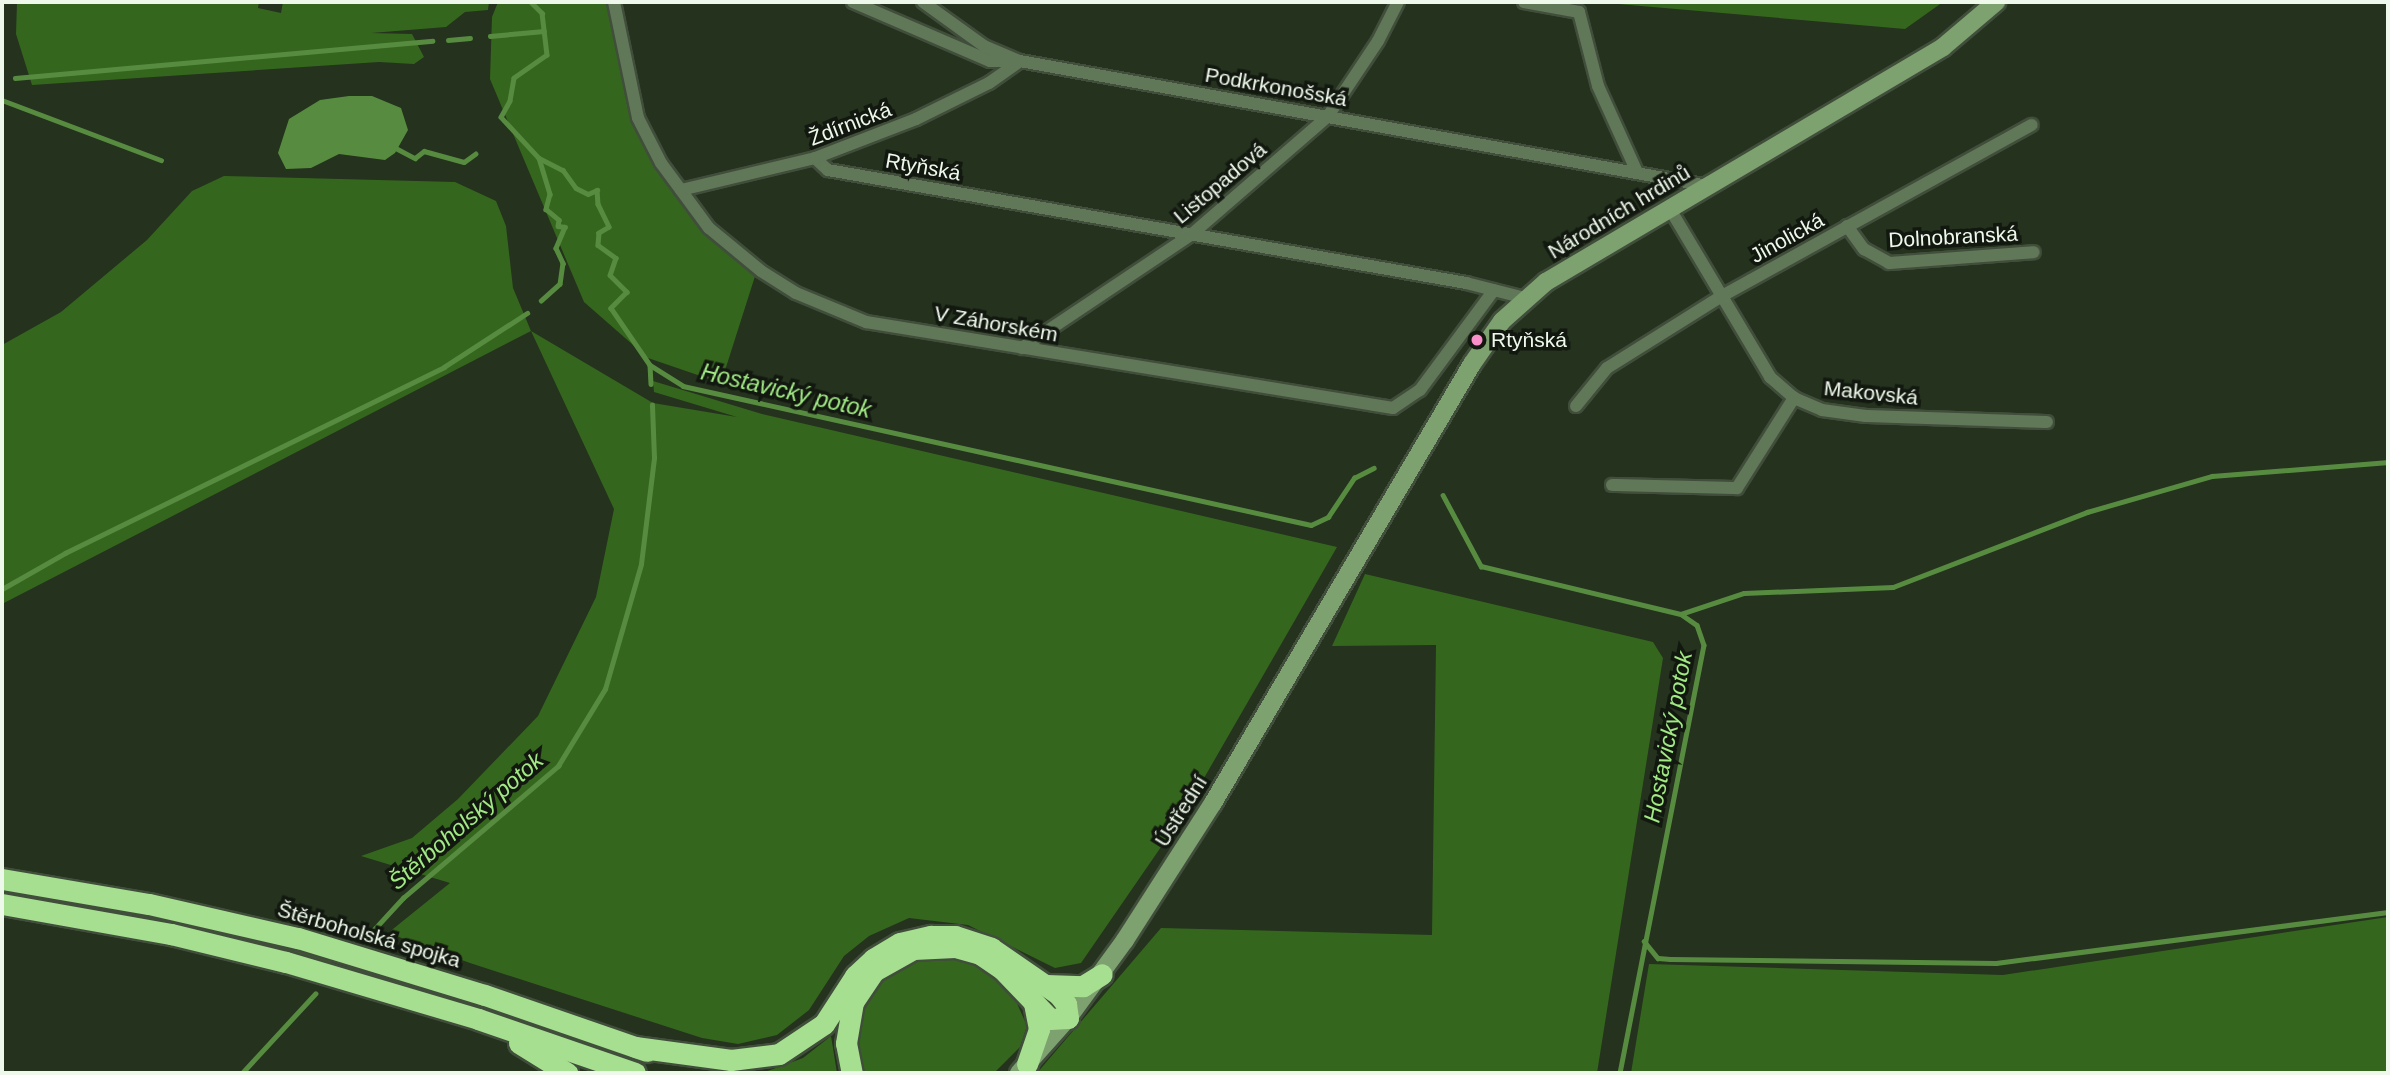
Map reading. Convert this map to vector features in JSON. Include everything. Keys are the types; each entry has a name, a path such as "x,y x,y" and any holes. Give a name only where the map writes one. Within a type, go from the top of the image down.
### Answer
{"highway":[{"name":"Štěrboholská spojka","path":"2,879 149,904 298,938 485,995 712,1073"},
{"path":"2,904 246,951 478,1019 635,1073"},
{"path":"635,1047 723,1060 779,1054 824,1024 855,976 873,959 918,938 944,935 979,943 1039,994 1050,1019 1068,1018"},
{"path":"852,1073 846,1043 853,1002 874,971 898,955 927,946 968,949 1039,994 1075,988 1102,974"},
{"path":"1023,1069 1039,1029 1039,994"},
{"path":"478,1019 568,1073"}],"street":[{"name":"V Záhorském","path":"614,2 638,118 681,190 726,245 796,293 866,322 1393,408 1420,390 1494,290"},
{"path":"853,2 990,61 1020,61"},
{"name":"Podkrkonošská","path":"923,2 984,46 1020,61 1708,186"},
{"name":"Listopadová","path":"1022,348 1192,234 1328,116 1378,41 1398,2"},
{"path":"1524,2 1579,12 1598,86 1637,172"},
{"name":"Národních hrdinů","path":"1357,555 1472,363 1525,298 1943,47 1996,2"},
{"name":"Ždírnická","path":"681,190 814,158 916,119 989,83 1020,61"},
{"name":"Jinolická","path":"1576,406 1607,368 1720,297 2032,124"},
{"name":"Rtyňská","path":"814,158 828,170 1192,234 1525,298"},
{"name":"Makovská","path":"1670,209 1770,377 1794,398 1822,410 1866,416 2047,422"},
{"name":"Dolnobranská","path":"1847,226 1864,248 1889,263 2034,252"},
{"path":"1612,485 1738,488 1794,398"},
{"name":"Ústřední","path":"1023,1069 1102,974 1213,803 1357,555"}],"shaded area":[{"path":"17,2 259,2 258,8 281,13 283,2 489,2 488,10 465,12 446,27 371,33 412,34 424,57 414,64 379,62 32,85 16,34"},
{"path":"498,2 608,2 627,100 676,192 757,270 721,383 648,358 584,302 490,79 492,17"},
{"path":"1595,2 1943,2 1905,29"},
{"path":"372,96 401,108 408,130 395,153 385,160 339,154 311,168 286,169 278,153 289,119 320,100"},
{"path":"224,176 455,182 496,201 506,226 513,288 531,331 2,604 2,345 61,312 147,240 192,191"},
{"path":"531,331 653,403 737,417 654,392 653,381 762,414 1337,547 1181,818 1081,963 1055,968 968,925 909,918 869,936 844,956 809,1010 777,1035 738,1044 702,1038 470,963 388,933 450,883 361,856 412,838 458,799 538,716 596,597 614,509"},
{"path":"1365,574 1653,642 1663,658 1597,1073 1037,1073 1161,928 1432,935 1436,645 1332,646"},
{"path":"2,888 223,929 336,958 331,964 168,924 2,895"},
{"path":"2388,917 2388,1073 1631,1073 1649,964 2003,975"},
{"path":"955,955 988,968 1019,997 1016,1001 1027,1026 1020,1047 994,1073 861,1073 855,1018 880,977 904,961"},
{"path":"352,963 514,1014 515,1019 347,968"},
{"path":"831,1036 837,1073 762,1073 803,1058"}],"waterway":[{"name":"Hostavický potok","path":"531,2 542,13 547,55 514,78 510,101 501,117 539,158 563,170 576,188 588,194 597,190 598,204 609,227 599,233 598,245 616,258 610,275 627,292 611,308 650,365 683,386 1311,525 1328,517 1354,478 1374,468"},
{"path":"490,36 544,31"},
{"path":"448,40 470,38"},
{"path":"15,78 432,41"},
{"path":"2,100 161,160"},
{"path":"392,146 415,158 424,151 464,162 475,154"},
{"path":"539,158 550,194 546,209 559,220 558,226 565,227 556,248 563,263 560,284 541,301"},
{"path":"2,589 65,553 444,367 527,313"},
{"name":"Štěrboholský potok","path":"650,365 651,384"},
{"name":"Štěrboholský potok","path":"368,936 403,898 558,766 605,689 641,564 654,458 652,405"},
{"path":"1681,614 1744,593 1893,587 2087,512 2212,476 2388,462"},
{"name":"Hostavický potok","path":"1443,495 1481,566 1681,614 1697,625 1704,645 1620,1073"},
{"path":"1644,941 1658,958 1670,959 1996,963 2388,912"},
{"name":"Štěrboholský potok","path":"242,1073 315,994"}],"place":[{"name":"Rtyňská","path":"1477,340"}]}
